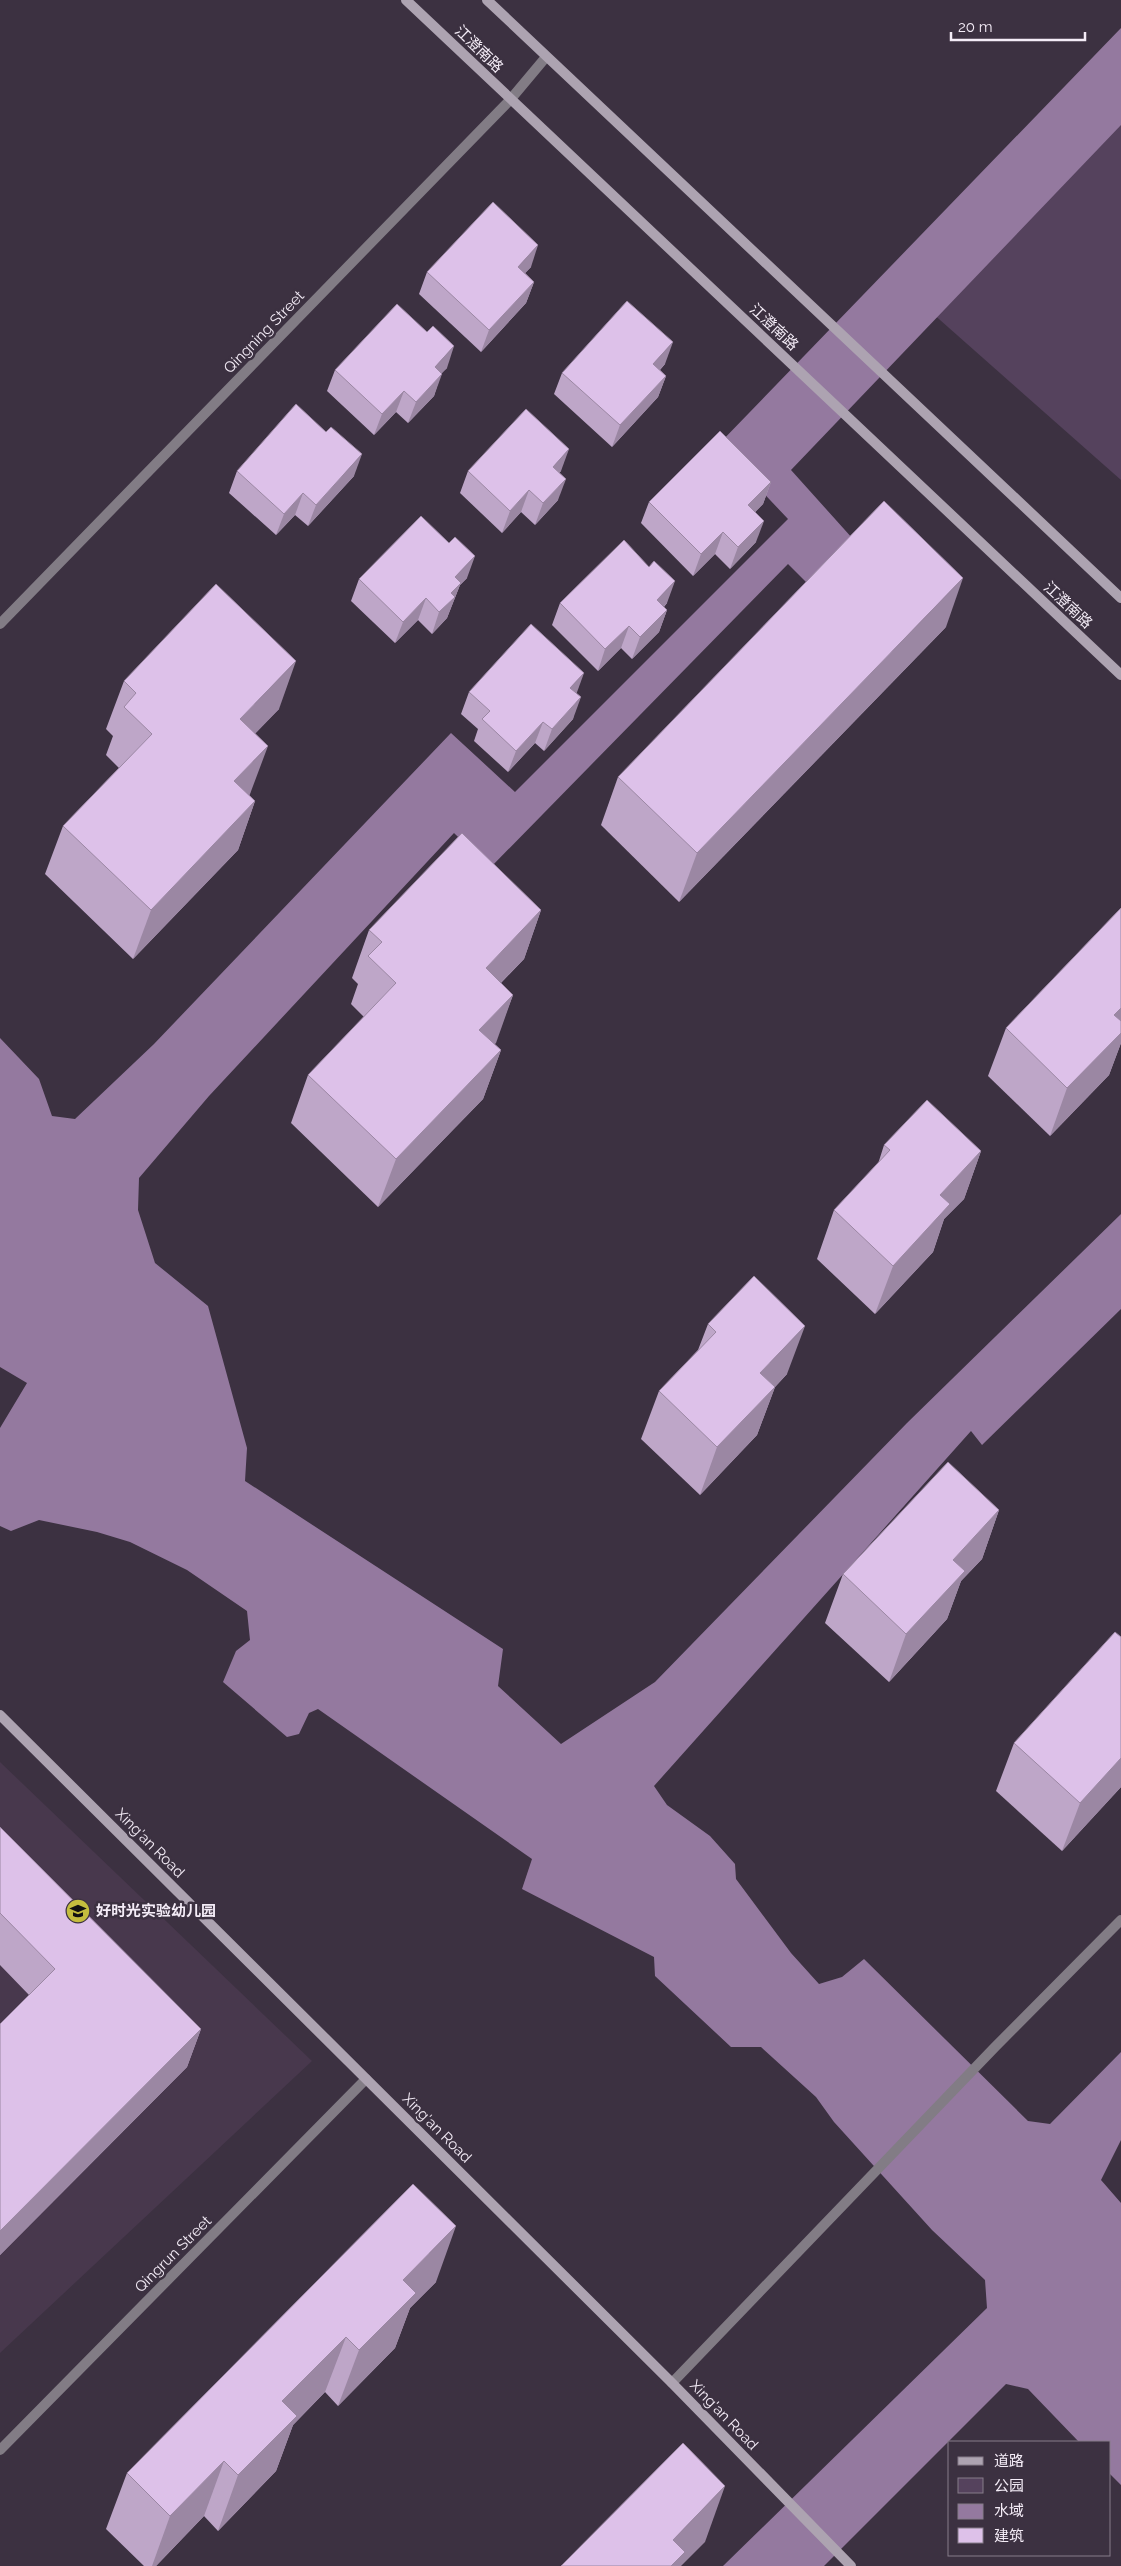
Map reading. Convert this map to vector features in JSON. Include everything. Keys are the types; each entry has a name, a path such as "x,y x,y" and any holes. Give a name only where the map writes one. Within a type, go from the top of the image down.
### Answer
{"main road":[{"name":"江澄南路","path":"406,0 1121,675"},
{"path":"488,0 546,58 1121,598"},
{"name":"Xing'an Road","path":"0,1715 672,2383 851,2566"}],"street":[{"name":"Qingning Street","path":"0,624 510,100 546,58"},
{"path":"672,2383 995,2047 1121,1920"},
{"name":"Qingrun Street","path":"0,2450 366,2079"}],"shaded area":[{"name":"好时光实验幼儿园","path":"0,1762 312,2061 0,2353"}],"green space":[{"path":"1121,81 1121,480 931,312"}],"water":[{"path":"1121,28 1121,125 791,470 853,539 807,583 788,564 490,868 454,833 209,1096 139,1178 138,1210 155,1263 208,1306 247,1448 245,1481 503,1649 498,1686 561,1744 655,1682 907,1423 1121,1214 1121,1309 982,1445 971,1431 654,1786 667,1805 710,1836 735,1864 736,1879 791,1953 819,1984 842,1977 864,1959 1028,2121 1050,2124 1121,2052 1121,2140 1101,2180 1121,2203 1121,2485 1111,2475 1111,2441 1078,2441 1028,2389 1006,2384 824,2566 723,2566 987,2308 985,2280 932,2230 834,2122 816,2097 761,2047 731,2047 655,1976 654,1957 522,1889 532,1859 318,1709 309,1713 299,1734 287,1737 223,1682 236,1651 250,1640 247,1611 187,1570 130,1542 97,1532 39,1520 11,1531 0,1526 0,1428 27,1383 0,1367 0,1038 39,1079 52,1116 75,1119 154,1044 451,733 515,792 788,519 718,445"}],"building":[{"path":"493,202 538,245 518,267 534,282 489,330 427,272"},
{"path":"627,301 673,342 653,364 666,376 620,425 562,373"},
{"path":"397,304 427,332 433,326 454,346 435,367 442,374 416,402 404,391 382,414 335,370"},
{"path":"296,404 326,432 331,427 362,454 316,505 303,493 284,514 237,471"},
{"path":"526,409 569,449 553,467 566,479 543,503 529,490 510,511 468,471"},
{"path":"720,431 771,482 748,505 764,521 738,547 723,532 701,554 649,502"},
{"path":"884,501 963,578 697,853 618,777"},
{"path":"421,516 449,543 455,537 475,556 455,577 461,583 451,593 455,597 439,612 426,598 403,622 359,579"},
{"path":"624,540 649,567 654,561 675,581 657,600 667,610 640,637 629,626 605,649 560,603"},
{"path":"216,584 296,661 240,719 268,746 234,781 255,801 151,910 63,826 152,734 124,707 136,693 124,681"},
{"path":"531,624 584,673 570,688 581,697 552,729 543,722 516,751 482,719 490,711 469,692"},
{"path":"462,833 541,910 486,968 513,995 479,1030 501,1050 396,1159 308,1075 396,983 368,956 382,942 369,930"},
{"path":"1121,908 1121,1008 1114,1015 1121,1021 1121,1033 1067,1088 1006,1028"},
{"path":"927,1100 981,1151 940,1195 950,1204 893,1266 834,1210 890,1150 884,1145"},
{"path":"754,1276 805,1326 760,1373 775,1387 717,1447 659,1391 716,1332 708,1324"},
{"path":"948,1462 999,1510 953,1560 965,1571 906,1634 843,1574"},
{"path":"1115,1632 1121,1637 1121,1758 1080,1803 1014,1743"},
{"path":"0,1827 201,2029 0,2231 0,2024 55,1969 0,1913"},
{"path":"413,2184 456,2226 403,2280 416,2293 359,2350 346,2337 282,2401 297,2416 238,2475 224,2461 170,2516 127,2473"},
{"path":"683,2443 725,2486 673,2540 685,2552 671,2566 561,2566"}],"place":[{"name":"好时光实验幼儿园","path":"78,1911"}]}
